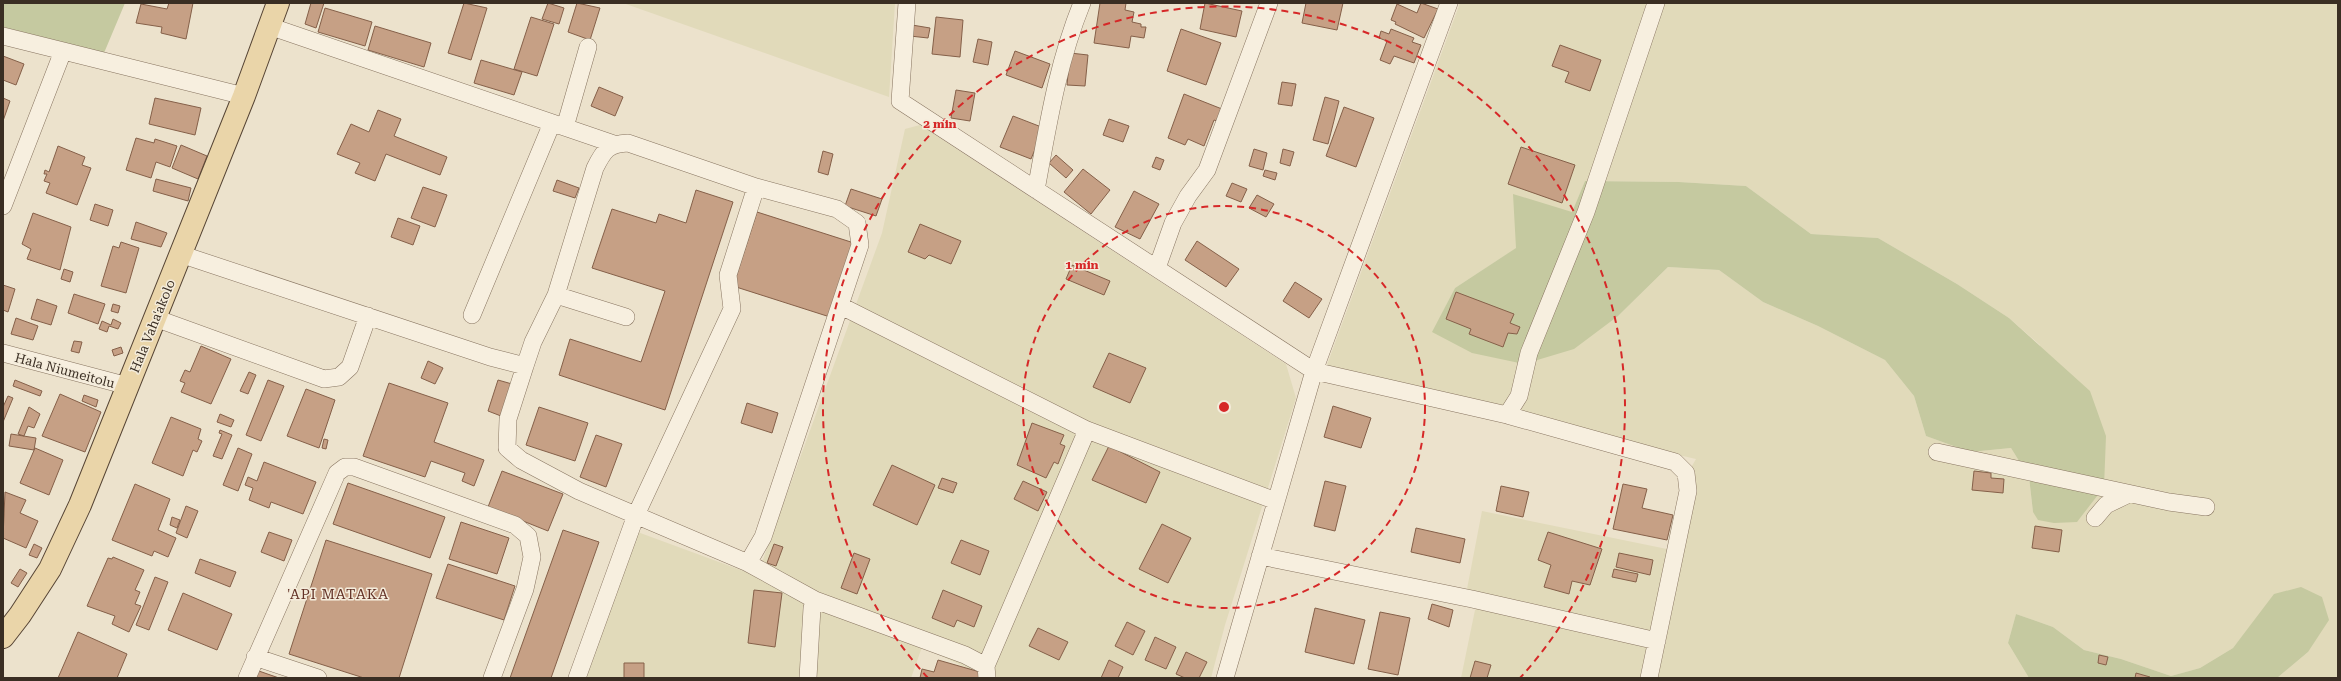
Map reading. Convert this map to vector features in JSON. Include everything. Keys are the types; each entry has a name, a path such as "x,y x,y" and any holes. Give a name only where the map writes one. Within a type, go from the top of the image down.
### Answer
{"main road":[{"name":"Hala Vaha'akolo","path":"3,637 20,615 50,569 80,505 244,96 278,3"}],"street":[{"path":"907,3 900,101 1314,370 1507,415 1675,462 1686,473 1688,491 1649,678"},
{"path":"1036,190 1058,70 1068,36 1082,3"},
{"path":"1157,268 1173,223 1188,196 1207,170 1269,3"},
{"path":"1225,678 1314,370 1449,3"},
{"path":"1507,415 1519,396 1529,353 1586,212 1656,3"},
{"path":"270,26 614,144 628,143 756,187 837,209 857,223 860,244 841,306 763,537 748,563"},
{"path":"3,36 244,96"},
{"path":"472,315 559,125 588,47"},
{"path":"3,206 63,51"},
{"path":"614,144 602,154 595,168 556,295 533,342 508,420 507,448 521,460 580,491 748,563 815,600 965,655 986,672 1087,430"},
{"path":"577,678 636,515 732,309 728,275 756,187"},
{"path":"180,254 490,357 525,366"},
{"path":"556,295 626,317"},
{"path":"841,306 1087,430 1276,500"},
{"path":"155,318 324,379 339,377 350,367 368,316"},
{"name":"Hala Niumeitolu","path":"3,353 128,386"},
{"path":"1937,452 2129,494 2206,507"},
{"path":"247,678 337,473 345,467 354,467 515,525 528,536 532,557 524,589 492,678"},
{"path":"2095,518 2106,505 2129,494"},
{"path":"1260,556 1472,598 1657,641"},
{"path":"808,678 812,608 815,600"},
{"path":"255,657 318,678"}],"shaded area":[{"path":"623,3 895,3 889,97"},
{"path":"1460,3 2338,3 2338,678 2277,678 2308,652 2254,622 2233,648 2200,668 2171,676 2121,659 2084,650 2053,627 2016,614 2008,643 2029,678 1461,678 1475,610 1490,595 1467,589 1482,511 1667,549 1681,485 1696,459 1324,373","holes":["1585,181 1679,182 1746,186 1811,234 1878,238 1957,284 2009,318 2040,345 2033,512 2029,477 2011,448 1970,452 1926,436 1914,396 1885,360 1818,326 1763,302 1719,270 1668,267 1618,316 1433,332 1455,288 1572,212"]},
{"path":"920,125 1286,364 1296,398 1225,625 1211,678 989,678 922,647 911,678 569,678 624,527 757,576 882,233 905,129"}],"green space":[{"path":"3,3 125,3 104,53 3,27"},
{"path":"1585,181 1679,182 1746,186 1811,234 1878,238 1957,284 2009,318 2090,391 2106,436 2104,487 2077,522 2054,523 2038,520 2033,512 2029,477 2011,448 1970,452 1926,436 1914,396 1885,360 1818,326 1763,302 1719,270 1668,267 1618,316 1574,349 1524,364 1472,353 1432,332 1455,288 1516,248 1513,194 1572,212"},
{"path":"2301,587 2322,597 2329,620 2308,652 2277,678 2029,678 2008,643 2016,614 2053,627 2084,650 2121,659 2171,676 2200,668 2233,648 2274,594"}],"building":[{"path":"169,3 193,3 186,39 161,33 162,27 136,23 141,4 167,9"},
{"path":"311,3 324,3 316,28 305,24"},
{"path":"464,3 487,8 471,60 448,53"},
{"path":"548,3 564,8 559,24 542,19"},
{"path":"577,3 600,8 590,40 568,32"},
{"path":"1100,3 1126,3 1125,10 1134,12 1132,22 1141,24 1141,27 1146,27 1144,38 1131,36 1129,48 1094,43"},
{"path":"1205,3 1242,11 1236,37 1200,29"},
{"path":"1306,3 1343,3 1337,30 1302,23"},
{"path":"1421,3 1438,9 1424,38 1395,24 1396,22 1391,20 1397,4 1417,13"},
{"path":"325,8 372,22 365,46 318,32"},
{"path":"531,17 554,24 537,76 514,69"},
{"path":"936,17 963,20 960,57 932,54"},
{"path":"912,25 930,28 928,38 910,36"},
{"path":"375,26 431,43 424,67 368,50"},
{"path":"1181,29 1221,43 1206,85 1167,71"},
{"path":"1391,29 1414,38 1412,42 1421,45 1414,63 1394,56 1390,64 1380,60 1387,41 1379,38 1381,31 1389,34"},
{"path":"978,39 992,42 988,65 973,62"},
{"path":"1560,45 1601,60 1590,91 1565,82 1569,72 1552,66"},
{"path":"1015,51 1050,64 1042,88 1006,75"},
{"path":"1070,53 1088,55 1085,86 1067,85"},
{"path":"3,56 24,64 16,85 3,80"},
{"path":"481,60 522,72 514,95 474,83"},
{"path":"1282,82 1296,84 1292,106 1278,104"},
{"path":"599,87 623,97 615,116 591,106"},
{"path":"956,90 975,93 970,121 951,118"},
{"path":"1184,94 1222,109 1217,121 1214,120 1204,146 1188,139 1185,145 1168,138"},
{"path":"1325,97 1339,101 1328,144 1313,140"},
{"path":"3,98 10,101 3,121"},
{"path":"155,98 201,108 195,135 149,124"},
{"path":"1344,107 1374,118 1356,167 1326,156"},
{"path":"378,110 401,119 394,136 447,157 440,175 386,154 375,181 355,173 360,163 337,154 351,124 369,132"},
{"path":"1013,116 1044,128 1031,159 1000,147"},
{"path":"1109,119 1129,126 1123,142 1103,135"},
{"path":"136,138 154,143 155,139 177,146 170,167 156,162 151,178 126,170"},
{"path":"181,145 207,156 198,179 172,168"},
{"path":"58,146 85,157 82,165 91,168 77,205 46,193 50,183 44,181 47,174 44,174 45,170 49,172"},
{"path":"1521,147 1575,165 1562,203 1508,184"},
{"path":"1254,149 1267,153 1263,170 1249,166"},
{"path":"1283,149 1294,152 1290,166 1280,163"},
{"path":"823,151 833,154 828,175 818,172"},
{"path":"1056,155 1073,170 1066,178 1049,163"},
{"path":"1156,157 1164,160 1160,170 1152,167"},
{"path":"1083,169 1110,190 1091,214 1064,192"},
{"path":"1265,170 1277,173 1275,180 1263,176"},
{"path":"156,179 191,188 188,201 153,191"},
{"path":"557,180 579,188 575,198 553,191"},
{"path":"1232,183 1247,189 1241,202 1226,196"},
{"path":"423,187 447,195 435,227 411,218"},
{"path":"851,189 882,199 876,216 845,206"},
{"path":"696,190 733,202 665,410 559,375 570,339 641,362 665,291 592,268 612,209 656,223 659,214 686,223"},
{"path":"1134,191 1159,204 1140,239 1115,227"},
{"path":"1257,195 1274,204 1266,217 1249,208"},
{"path":"95,204 113,210 108,226 90,220"},
{"path":"757,212 854,243 830,317 733,286"},
{"path":"33,213 71,227 60,270 27,259 31,249 22,244"},
{"path":"398,218 420,226 413,245 391,237"},
{"path":"136,222 167,233 161,247 131,239"},
{"path":"920,224 961,241 951,264 929,255 925,259 908,252"},
{"path":"1197,241 1239,269 1226,287 1185,260"},
{"path":"121,242 139,248 126,293 101,286 113,246 119,248"},
{"path":"1072,265 1110,281 1104,295 1066,279"},
{"path":"64,269 73,272 70,282 61,279"},
{"path":"1295,282 1322,299 1309,318 1283,301"},
{"path":"3,285 15,289 8,312 3,310"},
{"path":"1456,292 1514,314 1510,323 1520,327 1517,334 1508,333 1503,347 1469,334 1471,329 1446,319"},
{"path":"74,294 105,304 98,324 68,313"},
{"path":"37,299 57,306 51,325 31,319"},
{"path":"113,304 120,306 118,313 111,311"},
{"path":"16,318 38,326 33,340 11,334"},
{"path":"113,319 121,323 118,329 109,326 107,332 99,329 102,321 111,325"},
{"path":"74,341 82,342 79,353 71,351"},
{"path":"201,346 231,359 211,404 181,392 185,383 180,381 185,370 190,372"},
{"path":"121,347 123,353 114,356 112,350"},
{"path":"1109,353 1146,368 1130,403 1093,387"},
{"path":"428,361 443,368 435,384 421,378"},
{"path":"249,372 256,375 248,394 240,391"},
{"path":"15,380 42,391 40,396 13,386"},
{"path":"268,380 284,386 261,441 246,435"},
{"path":"498,380 512,384 501,416 488,411"},
{"path":"389,383 448,403 434,442 484,460 474,486 462,481 465,473 431,461 425,477 363,456"},
{"path":"306,389 335,400 319,448 287,436"},
{"path":"60,394 101,412 85,452 42,436"},
{"path":"84,395 98,400 96,407 82,401"},
{"path":"8,396 13,398 3,422 3,407"},
{"path":"747,403 778,413 772,433 741,423"},
{"path":"1333,406 1371,418 1361,448 1324,437"},
{"path":"29,407 40,414 34,428 28,426 24,436 18,434"},
{"path":"539,407 588,423 575,461 526,445"},
{"path":"220,414 234,420 231,427 217,422"},
{"path":"171,417 201,429 198,439 202,441 197,452 193,450 183,476 152,463"},
{"path":"1032,423 1064,435 1060,444 1065,446 1058,464 1054,462 1046,478 1017,465"},
{"path":"220,430 232,435 222,459 213,456 222,434 219,433"},
{"path":"11,434 36,438 34,450 9,446"},
{"path":"596,435 622,444 606,487 580,477"},
{"path":"324,439 328,440 326,449 322,448"},
{"path":"1109,446 1160,472 1146,503 1092,480"},
{"path":"35,448 63,460 49,495 20,483"},
{"path":"238,448 252,454 238,491 223,485"},
{"path":"264,462 316,482 303,514 271,502 269,508 249,500 253,488 245,485 248,477 257,481"},
{"path":"892,465 935,485 917,525 873,505"},
{"path":"502,471 563,494 548,531 488,507"},
{"path":"1974,471 1991,473 1991,478 2004,479 2003,493 1972,490"},
{"path":"942,478 957,483 953,493 938,488"},
{"path":"1023,481 1047,492 1038,511 1014,499"},
{"path":"1325,481 1346,486 1335,531 1314,526"},
{"path":"348,483 445,517 430,558 333,524"},
{"path":"135,484 170,499 158,530 176,538 168,557 154,551 152,556 112,540"},
{"path":"1623,484 1647,489 1642,508 1673,515 1667,540 1613,529"},
{"path":"1501,486 1529,492 1523,517 1496,511"},
{"path":"5,492 26,500 20,513 38,521 26,548 3,538"},
{"path":"186,506 198,511 187,538 176,533"},
{"path":"172,517 180,520 177,528 170,525"},
{"path":"461,522 509,538 497,574 449,559"},
{"path":"1162,524 1191,538 1168,583 1139,569"},
{"path":"2035,526 2062,530 2059,552 2032,548"},
{"path":"1416,528 1465,539 1460,563 1411,552"},
{"path":"563,530 599,542 551,678 510,678"},
{"path":"269,532 292,540 284,561 261,552"},
{"path":"1548,532 1602,549 1590,585 1572,581 1569,594 1544,587 1551,565 1538,560"},
{"path":"326,540 432,574 399,678 364,678 289,654"},
{"path":"961,540 989,551 980,575 951,563"},
{"path":"34,544 42,548 37,558 29,555"},
{"path":"774,544 783,547 776,566 767,563"},
{"path":"854,553 870,559 857,594 841,588"},
{"path":"1619,553 1653,560 1650,575 1616,567"},
{"path":"113,557 144,570 135,590 140,592 135,604 141,606 129,632 112,624 115,616 87,606 108,558 112,559"},
{"path":"200,559 236,572 230,587 195,573"},
{"path":"448,564 515,586 504,620 436,598"},
{"path":"20,569 27,573 18,587 11,583"},
{"path":"1614,569 1638,574 1636,582 1612,577"},
{"path":"155,577 168,582 149,630 136,625"},
{"path":"754,590 782,593 775,647 748,643"},
{"path":"943,590 982,606 974,627 957,620 954,627 932,618"},
{"path":"183,593 232,614 217,650 168,630"},
{"path":"1432,604 1453,610 1449,627 1428,619"},
{"path":"1315,608 1365,620 1354,664 1305,652"},
{"path":"1380,612 1410,618 1398,675 1368,669"},
{"path":"1127,622 1145,631 1133,655 1115,646"},
{"path":"1038,628 1068,642 1059,660 1029,646"},
{"path":"78,632 127,654 117,678 58,678"},
{"path":"1155,637 1176,647 1166,669 1145,660"},
{"path":"1186,652 1207,662 1199,678 1185,678 1176,674"},
{"path":"2099,655 2108,657 2106,665 2098,663"},
{"path":"938,660 980,672 978,678 920,678 922,669 934,672"},
{"path":"1109,660 1123,667 1118,678 1101,678"},
{"path":"1475,661 1491,665 1487,678 1470,678"},
{"path":"624,663 644,663 644,678 624,678"},
{"path":"256,670 279,678 253,678"},
{"path":"2136,673 2150,677 2135,678"}],"district":[{"name":"'API MATAKA","path":"338,594"}]}
